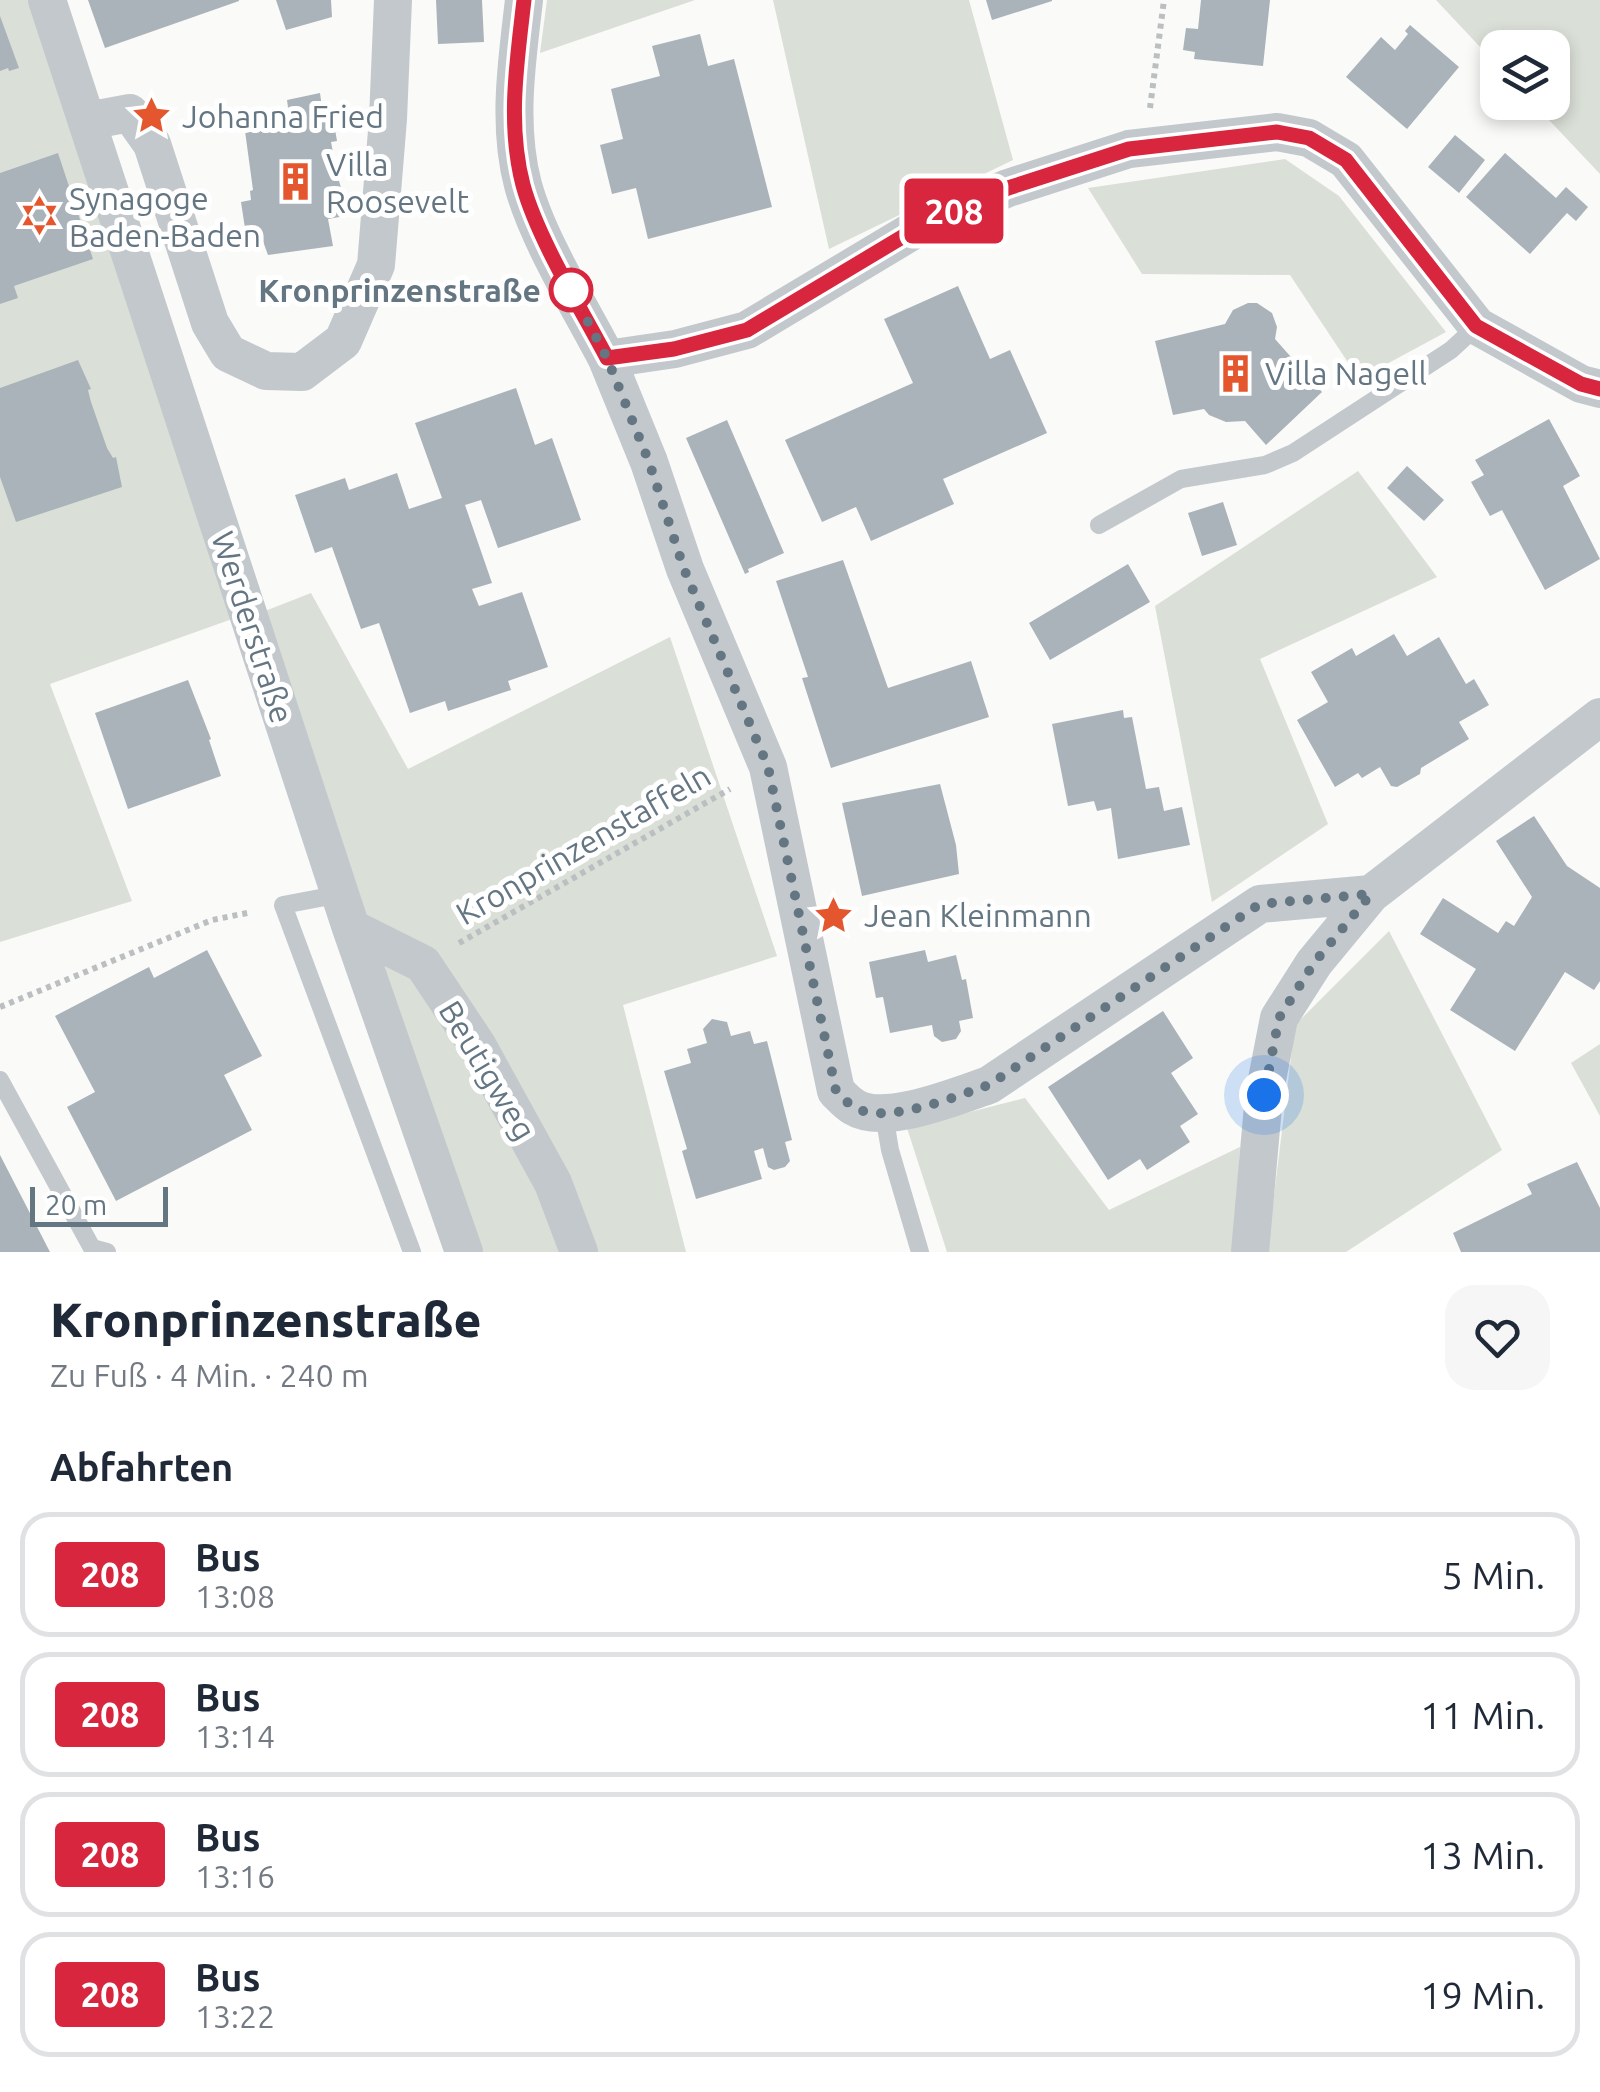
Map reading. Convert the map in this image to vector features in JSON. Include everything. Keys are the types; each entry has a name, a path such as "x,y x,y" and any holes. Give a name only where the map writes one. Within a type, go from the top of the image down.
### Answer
{"street":[{"name":"Werderstraße","path":"48,0 346,911 464,1252"},
{"path":"87,121 130,113 152,144 210,324 228,353 266,370 302,372 343,341 376,265 393,0"},
{"path":"524,0 514,82 516,146 523,187 607,358 649,462 684,569 768,767 836,1091 856,1110 884,1114 941,1102 989,1085 1260,904 1371,894"},
{"path":"607,358 674,349 747,330 924,224 1008,188 1129,149 1277,132 1309,138 1346,160 1476,326 1581,384 1600,390"},
{"path":"1250,1252 1264,1095 1279,1018 1314,963 1371,894 1600,717"},
{"name":"Beutigweg","path":"346,911 423,964 477,1045 553,1183 579,1252"}],"lane":[{"path":"1099,525 1180,479 1265,465 1293,453 1451,350 1476,326"},
{"path":"346,911 283,906 412,1252"},
{"path":"0,1080 92,1248 107,1252"},
{"path":"884,1114 890,1150 920,1252"}],"path":[{"path":"1148,118 1164,0"},
{"name":"Kronprinzenstaffeln","path":"423,964 768,767"},
{"path":"0,1007 212,920 283,906"}],"shaded area":[{"path":"0,0 47,0 249,613 50,684 132,901 0,942"},
{"path":"547,0 695,0 540,53"},
{"path":"773,0 969,0 1013,160 829,249"},
{"path":"1436,0 1600,0 1600,174 1549,120 1570,120 1570,30 1480,30 1480,47"},
{"path":"1285,159 1339,196 1446,332 1359,379 1290,275 1142,274 1088,188"},
{"path":"1358,471 1437,577 1260,659 1328,824 1212,902 1155,606"},
{"path":"311,593 408,769 670,637 777,956 623,1005 686,1252 479,1252 260,613"},
{"path":"1389,931 1502,1150 1346,1252 1267,1252 1295,1025"},
{"path":"1600,1044 1600,1116 1571,1063"},
{"path":"1025,1098 1109,1210 1240,1147 1235,1252 947,1252 907,1128"}],"building":[{"path":"88,0 239,0 239,1 105,48"},
{"path":"276,0 331,0 332,17 286,30"},
{"path":"436,0 482,0 484,42 438,44"},
{"path":"986,0 1052,0 1052,1 992,20"},
{"path":"1201,0 1270,0 1263,66 1194,59 1195,52 1183,50 1186,28 1198,29"},
{"path":"0,16 19,68 9,71 0,71"},
{"path":"1410,25 1459,67 1407,129 1346,77 1381,37 1395,50"},
{"path":"700,34 708,66 734,59 772,207 648,239 636,188 612,194 600,145 623,139 611,89 660,76 652,46"},
{"name":"Villa Roosevelt","path":"320,93 322,108 331,106 337,141 331,142 351,215 328,219 333,246 268,255 260,233 246,235 241,202 251,200 253,190 245,131 273,126 272,118 289,115 287,100"},
{"path":"1455,135 1485,160 1459,193 1428,167"},
{"name":"Synagoge Baden-Baden","path":"58,153 93,259 14,286 18,298 0,304 0,173"},
{"path":"1505,153 1556,198 1566,187 1588,207 1576,221 1567,213 1530,254 1466,197"},
{"path":"958,286 990,359 1010,350 1047,433 943,479 954,504 871,541 856,507 822,522 785,440 913,383 884,319"},
{"name":"Villa Nagell","path":"1257,303 1272,313 1277,327 1275,339 1322,392 1266,445 1245,421 1226,422 1204,409 1173,415 1155,341 1225,324 1233,310"},
{"path":"78,360 91,389 91,402 107,448 116,457 122,487 16,522 0,477 0,388"},
{"path":"516,388 535,445 552,438 581,520 498,548 481,500 465,505 492,583 472,589 479,606 522,592 548,667 508,681 511,690 448,711 445,701 410,713 379,623 361,629 332,547 315,553 295,495 345,478 349,490 397,473 409,509 442,498 415,423"},
{"path":"1549,419 1580,476 1563,486 1600,559 1545,590 1502,510 1490,516 1471,482 1484,475 1475,460"},
{"path":"727,420 784,553 745,574 686,438"},
{"path":"1407,466 1444,500 1424,521 1387,488"},
{"path":"1223,502 1237,545 1202,556 1188,513"},
{"path":"843,560 888,688 971,661 989,717 831,768 802,678 808,677 776,581"},
{"path":"1128,564 1150,602 1050,660 1029,623"},
{"path":"1394,634 1407,656 1439,637 1466,684 1474,679 1489,705 1459,722 1469,739 1397,787 1391,786 1380,767 1362,778 1358,773 1335,787 1297,720 1328,702 1311,672 1352,648 1356,656"},
{"path":"188,680 221,776 128,809 95,713"},
{"path":"1123,710 1124,718 1132,717 1146,789 1159,787 1164,811 1182,807 1190,845 1118,859 1111,808 1097,811 1094,801 1068,806 1052,724"},
{"path":"940,784 956,845 959,874 862,896 842,803"},
{"path":"1534,816 1567,866 1600,888 1600,981 1594,990 1565,972 1515,1051 1450,1010 1476,969 1420,934 1443,898 1498,933 1506,921 1514,926 1532,897 1496,841"},
{"path":"207,950 262,1056 224,1075 252,1130 116,1201 67,1107 95,1092 55,1016 149,967 154,978"},
{"path":"925,950 928,962 956,955 962,980 966,979 973,1018 959,1021 961,1031 956,1039 942,1042 934,1036 932,1025 890,1033 883,997 876,998 869,962"},
{"path":"1163,1011 1193,1058 1171,1073 1198,1114 1180,1126 1190,1142 1147,1170 1140,1159 1108,1180 1048,1087"},
{"path":"712,1019 727,1022 731,1036 750,1031 754,1044 767,1041 792,1140 785,1142 790,1161 785,1167 768,1167 763,1148 754,1151 762,1179 696,1199 682,1151 687,1149 664,1071 691,1063 687,1049 707,1043 703,1029"},
{"path":"0,1155 50,1252 0,1252"},
{"path":"1577,1162 1600,1208 1600,1252 1461,1252 1453,1233 1532,1194 1527,1184"}],"bus line":[{"name":"208","path":"524,0 514,82 516,146 523,187 607,358 674,349 747,330 924,224 1008,188 1129,149 1277,132 1309,138 1346,160 1476,326 1581,384 1600,389"}],"place":[{"name":"Johanna Fried","path":"152,116"},
{"name":"Villa Roosevelt","path":"296,182"},
{"name":"Synagoge Baden-Baden","path":"39,216"},
{"name":"Kronprinzenstraße","path":"571,290"},
{"name":"Villa Nagell","path":"1235,373"},
{"name":"Jean Kleinmann","path":"834,915"}],"route":[{"path":"571,290 607,358 649,462 684,569 768,767 836,1091 856,1110 884,1114 941,1102 989,1085 1260,904 1371,894 1314,963 1279,1018 1264,1095"}]}
